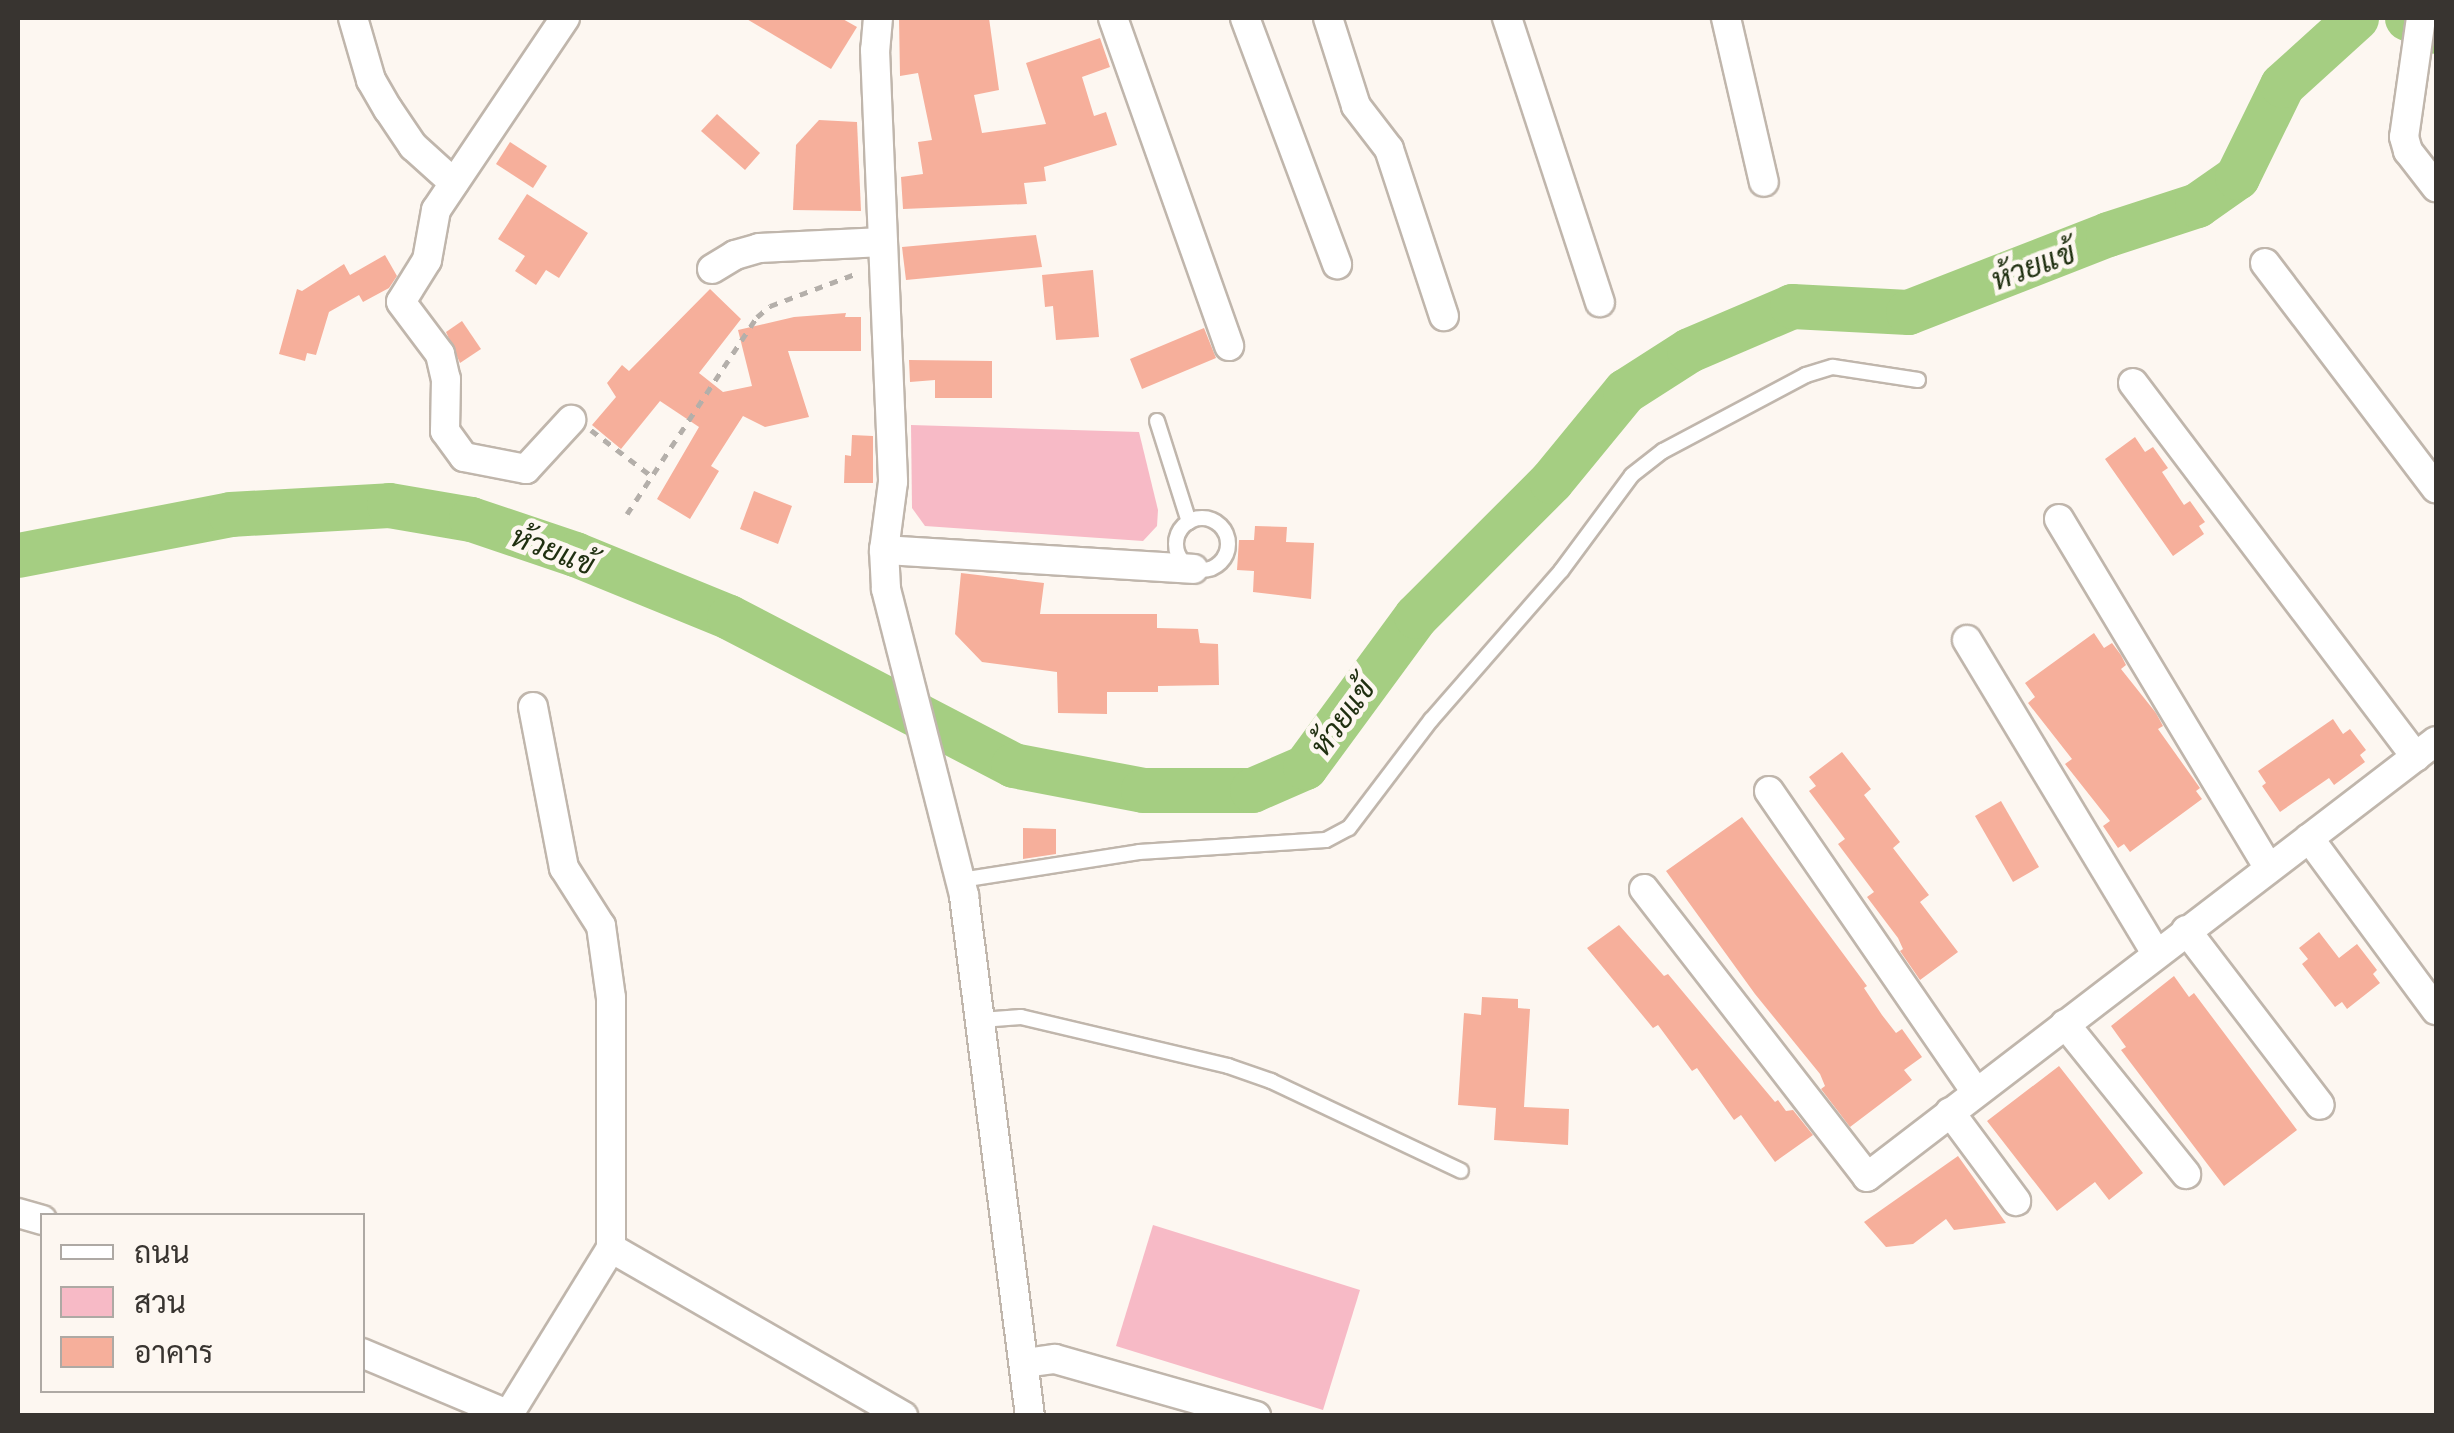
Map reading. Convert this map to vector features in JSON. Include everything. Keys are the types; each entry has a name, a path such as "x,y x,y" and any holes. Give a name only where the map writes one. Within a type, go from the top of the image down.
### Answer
{"street":[{"path":"353,18 379,94 412,146 454,183"},
{"path":"565,18 436,210 427,260 401,302 440,354 450,442 464,456 526,469 571,420"},
{"path":"878,18 875,50 894,482 884,550 886,590 961,880 1030,1416"},
{"path":"1113,18 1229,346"},
{"path":"1245,18 1337,264"},
{"path":"1328,18 1356,106 1389,149 1444,316"},
{"path":"1506,18 1600,302"},
{"path":"1726,18 1764,182"},
{"path":"2421,18 2406,120 2408,151 2436,188"},
{"path":"712,269 735,255 759,248 884,254"},
{"path":"2265,262 2436,488"},
{"path":"1644,889 1867,1177 2308,838 2428,755 2133,383"},
{"path":"2059,518 2269,868"},
{"path":"884,550 1192,568"},
{"path":"1966,640 2156,953"},
{"path":"365,1354 510,1414 611,1248 611,998 601,926 564,868 533,707"},
{"path":"1769,790 1976,1092"},
{"path":"2308,838 2436,1010"},
{"path":"2186,930 2320,1105"},
{"path":"2065,1024 2186,1174"},
{"path":"1950,1112 2016,1201"},
{"path":"611,1248 903,1416"},
{"path":"1024,1363 1055,1359 1256,1416"}],"lane":[{"path":"961,880 1139,852 1326,840 1349,828 1455,692 1561,571 1632,474 1663,451 1806,375 1833,367 1918,380"},
{"path":"1158,422 1189,522"},
{"path":"1144,566 1189,522 1213,520 1228,542 1218,565 1192,568 1177,550 1178,534"},
{"path":"980,1020 1021,1018 1228,1066 1271,1081 1460,1171"}],"path":[{"path":"626,514 757,317 770,306 864,270 884,254"},
{"path":"571,420 581,423 651,476"}],"green space":[{"path":"911,425 1139,432 1158,510 1157,526 1143,541 925,526 912,508"},
{"path":"1153,1225 1360,1290 1323,1410 1116,1346"}],"building":[{"path":"745,18 841,18 857,27 831,69"},
{"path":"899,18 989,18 999,90 974,95 982,133 1046,124 1026,63 1100,38 1110,67 1082,77 1094,116 1106,112 1117,145 1044,167 1046,181 1024,183 1027,204 903,209 901,177 923,174 918,142 932,140 918,73 900,76"},
{"path":"717,114 760,153 745,170 701,131"},
{"path":"819,120 857,122 861,211 793,210 796,145"},
{"path":"510,142 547,166 533,188 496,164"},
{"path":"527,194 588,233 559,278 546,270 536,285 515,271 525,256 498,239"},
{"path":"1036,235 1042,267 906,280 902,247"},
{"path":"385,255 397,276 389,288 363,302 359,295 329,312 316,355 307,353 305,361 279,354 297,289 302,291 344,264 350,275"},
{"path":"1093,270 1099,337 1056,340 1053,306 1045,307 1042,275"},
{"path":"710,289 741,319 699,373 723,392 752,386 738,330 794,317 846,313 845,317 861,317 861,351 788,351 809,417 765,427 743,416 711,466 719,471 690,519 657,499 699,427 660,401 621,449 592,425 616,397 607,383 622,365 629,371"},
{"path":"462,321 481,349 460,363 446,332"},
{"path":"1204,328 1216,358 1142,389 1130,359"},
{"path":"909,360 992,361 992,398 935,398 935,380 910,382"},
{"path":"852,435 873,436 873,483 844,483 845,455 851,456"},
{"path":"2135,437 2145,452 2153,447 2168,468 2162,472 2184,505 2190,501 2205,522 2199,526 2204,534 2173,556 2105,459"},
{"path":"754,491 792,506 778,544 740,529"},
{"path":"1255,526 1287,527 1286,542 1314,543 1311,599 1253,592 1254,571 1237,570 1239,540 1254,540"},
{"path":"961,573 1044,583 1040,614 1157,614 1157,628 1198,629 1200,643 1218,644 1219,685 1158,686 1158,692 1107,692 1107,714 1058,713 1057,672 982,662 955,634"},
{"path":"2094,633 2104,648 2112,643 2121,655 2126,665 2121,669 2156,713 2163,726 2158,729 2200,788 2196,791 2202,799 2130,852 2124,844 2118,848 2103,826 2110,821 2065,764 2072,759 2028,703 2035,697 2025,683"},
{"path":"2333,719 2343,734 2350,729 2366,750 2360,755 2365,762 2334,785 2329,778 2280,812 2262,786 2266,783 2258,771"},
{"path":"1842,752 1871,789 1864,795 1900,842 1893,848 1929,895 1920,902 1958,952 1920,980 1900,951 1903,949 1898,938 1867,897 1874,892 1838,844 1845,839 1809,791 1816,786 1809,777"},
{"path":"2001,801 2039,867 2013,882 1975,816"},
{"path":"1742,817 1867,986 1864,988 1882,1015 1896,1033 1902,1029 1922,1057 1904,1070 1912,1080 1850,1127 1821,1089 1825,1086 1820,1074 1755,994 1666,871"},
{"path":"1023,828 1056,829 1056,854 1023,859"},
{"path":"1619,925 1664,976 1668,974 1775,1102 1778,1100 1786,1111 1793,1110 1813,1135 1775,1162 1741,1115 1734,1120 1697,1068 1692,1071 1658,1025 1653,1028 1587,948"},
{"path":"2319,932 2339,958 2357,944 2377,970 2373,974 2380,983 2347,1009 2342,1002 2335,1007 2302,964 2308,959 2299,948"},
{"path":"2174,976 2189,997 2194,993 2297,1130 2224,1186 2121,1050 2126,1047 2111,1026"},
{"path":"1482,997 1518,999 1518,1008 1530,1009 1524,1107 1569,1109 1568,1145 1494,1140 1496,1108 1458,1105 1464,1013 1481,1015"},
{"path":"2059,1066 2143,1173 2109,1200 2095,1182 2057,1211 1987,1121"},
{"path":"1958,1156 2006,1223 1954,1230 1946,1219 1913,1244 1886,1247 1864,1222"}],"waterway":[{"name":"ห้วยแข้","path":"18,555 230,514 389,505 471,519 575,554 729,617 1013,765 1143,790 1252,790 1305,767 1416,616 1551,481 1625,391 1689,350 1792,306 1908,312 2108,234 2197,205 2237,177 2282,85 2356,18"},
{"name":"ห้วยแข้","path":"2407,18 2436,31"}]}
